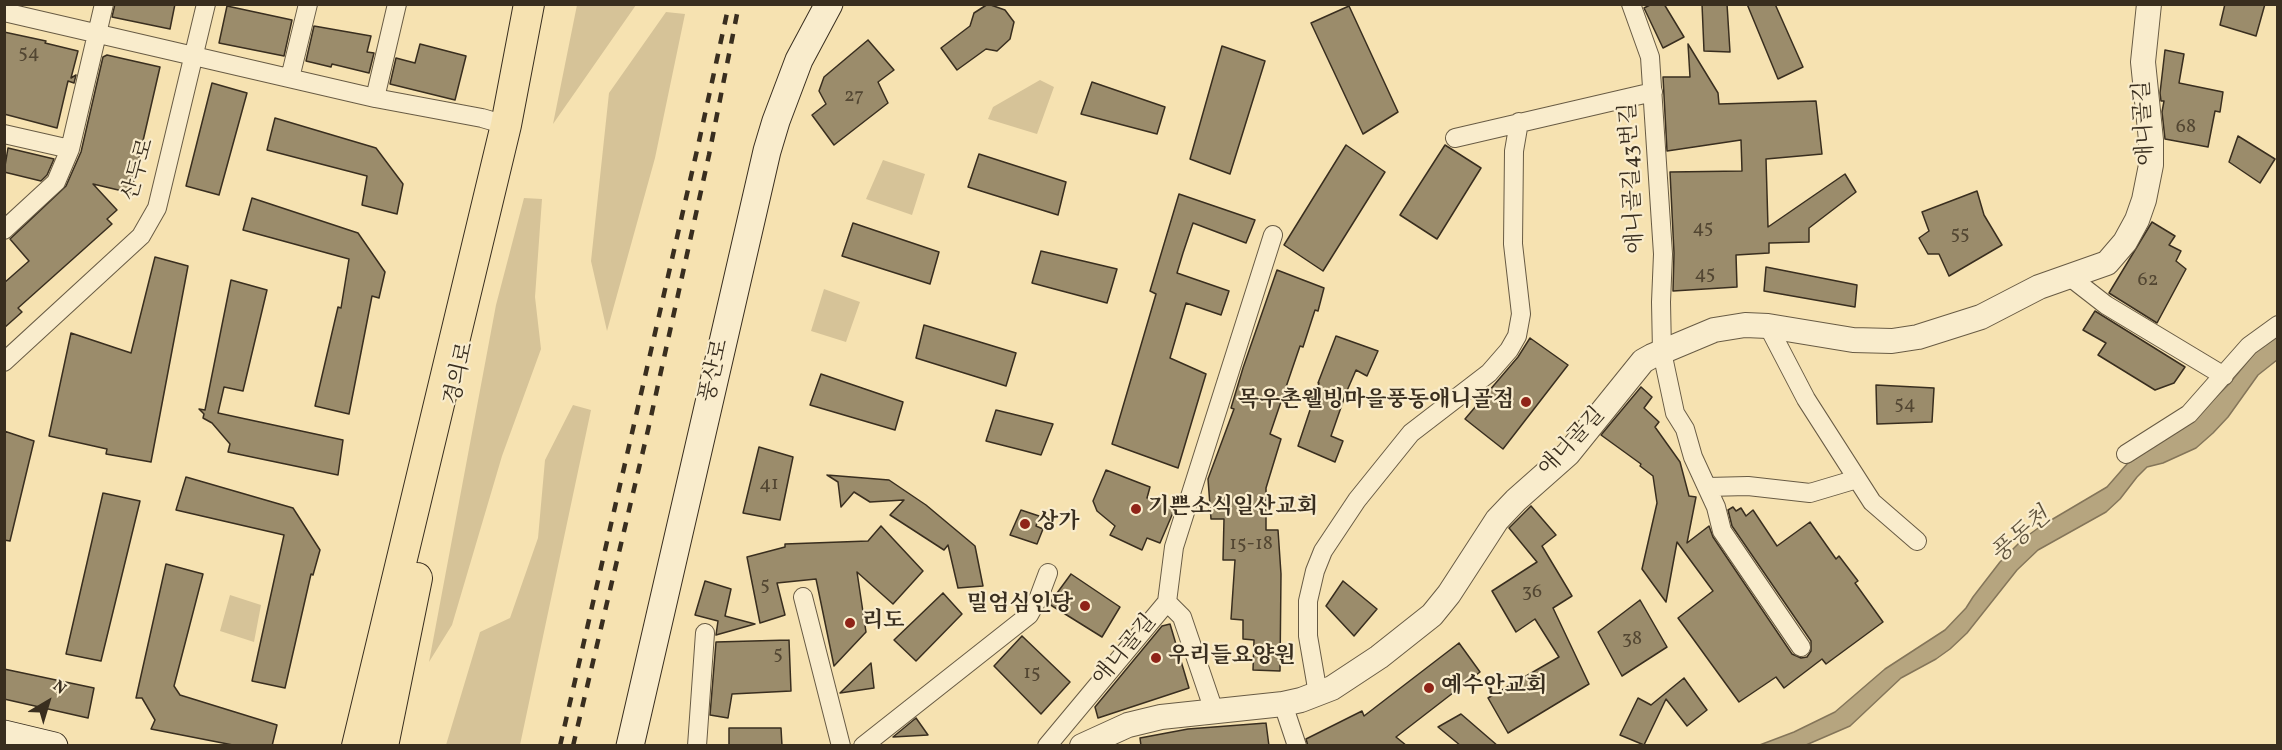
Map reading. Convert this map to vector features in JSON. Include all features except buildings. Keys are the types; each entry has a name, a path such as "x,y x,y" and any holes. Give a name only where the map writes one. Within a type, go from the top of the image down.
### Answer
{"main road":[{"name":"경의로","path":"357,746 506,125 529,4"},
{"name":"경의로","path":"383,746 439,467 548,4"},
{"name":"풍산로","path":"630,746 767,151 799,60 829,4"},
{"path":"4,734 54,746"}],"street":[{"path":"4,230 56,182 70,149 104,4"},
{"name":"산두로","path":"4,362 141,236 157,208 206,4"},
{"path":"290,78 308,4"},
{"path":"375,98 397,4"},
{"name":"애니골길43번길","path":"1631,4 1650,57 1663,254 1662,352 1675,413 1685,429 1693,457 1716,507 1722,531 1802,647"},
{"name":"애니골길","path":"1082,746 1125,735 1161,717 1282,704 1318,694 1332,688 1379,657 1431,615 1449,594 1497,520 1568,454 1643,361 1662,352 1714,330 1745,325 1768,326 1853,340 1892,341 1918,337 1981,317 2029,292 2107,263 2116,254 2137,220 2144,200 2151,165 2151,140 2143,62 2149,4"},
{"path":"4,12 375,98 482,118 506,125"},
{"path":"1455,138 1653,92"},
{"path":"1318,694 1308,636 1308,601 1323,551 1357,500 1411,434 1489,373 1509,350 1517,336 1521,314 1513,244 1514,162 1519,122"},
{"path":"4,134 70,149"},
{"name":"애니골길","path":"1047,746 1167,603 1174,547 1273,235"},
{"path":"2070,277 2106,305 2224,376"},
{"path":"2126,454 2189,414 2249,346 2277,325"},
{"path":"1768,326 1806,399 1872,502 1917,541"},
{"path":"1707,487 1748,486 1810,493 1857,479"},
{"path":"863,746 1029,615 1048,573"},
{"path":"803,597 842,746"},
{"path":"1167,603 1182,617 1214,711"},
{"path":"698,746 705,633"},
{"path":"1282,704 1297,746"}],"shaded area":[{"path":"577,5 636,5 553,124"},
{"path":"666,12 685,14 655,158 607,331 591,261 609,93"},
{"path":"1040,80 1054,87 1037,134 988,119 993,107"},
{"path":"883,160 925,174 912,215 866,199"},
{"path":"524,198 542,199 535,297 541,349 502,456 452,625 429,662 496,305"},
{"path":"824,289 860,302 846,342 811,331"},
{"path":"2277,336 2277,360 2258,375 2228,417 2213,433 2196,448 2163,463 2147,467 2106,512 2038,550 2017,570 1967,633 1950,649 1901,678 1850,726 1806,745 1757,746 1794,732 1835,712 1885,669 1945,630 1966,608 2000,562 2023,539 2107,487 2134,456 2190,423 2229,384 2258,349"},
{"path":"573,405 591,410 520,745 446,745 480,632 510,618 538,538 545,460"},
{"path":"230,595 261,605 254,642 220,631"}],"railway":[{"path":"560,746 729,4"},
{"path":"573,746 648,430 709,155 739,4"}],"place":[{"name":"목우촌웰빙마을풍동애니골점","path":"1526,402"},
{"name":"기쁜소식일산교회","path":"1136,509"},
{"name":"상가","path":"1025,524"},
{"name":"밀엄심인당","path":"1085,606"},
{"name":"리도","path":"850,623"},
{"name":"우리들요양원","path":"1156,658"},
{"name":"예수안교회","path":"1429,688"}],"water label":[{"name":"풍동천","path":"2022,537"}]}
